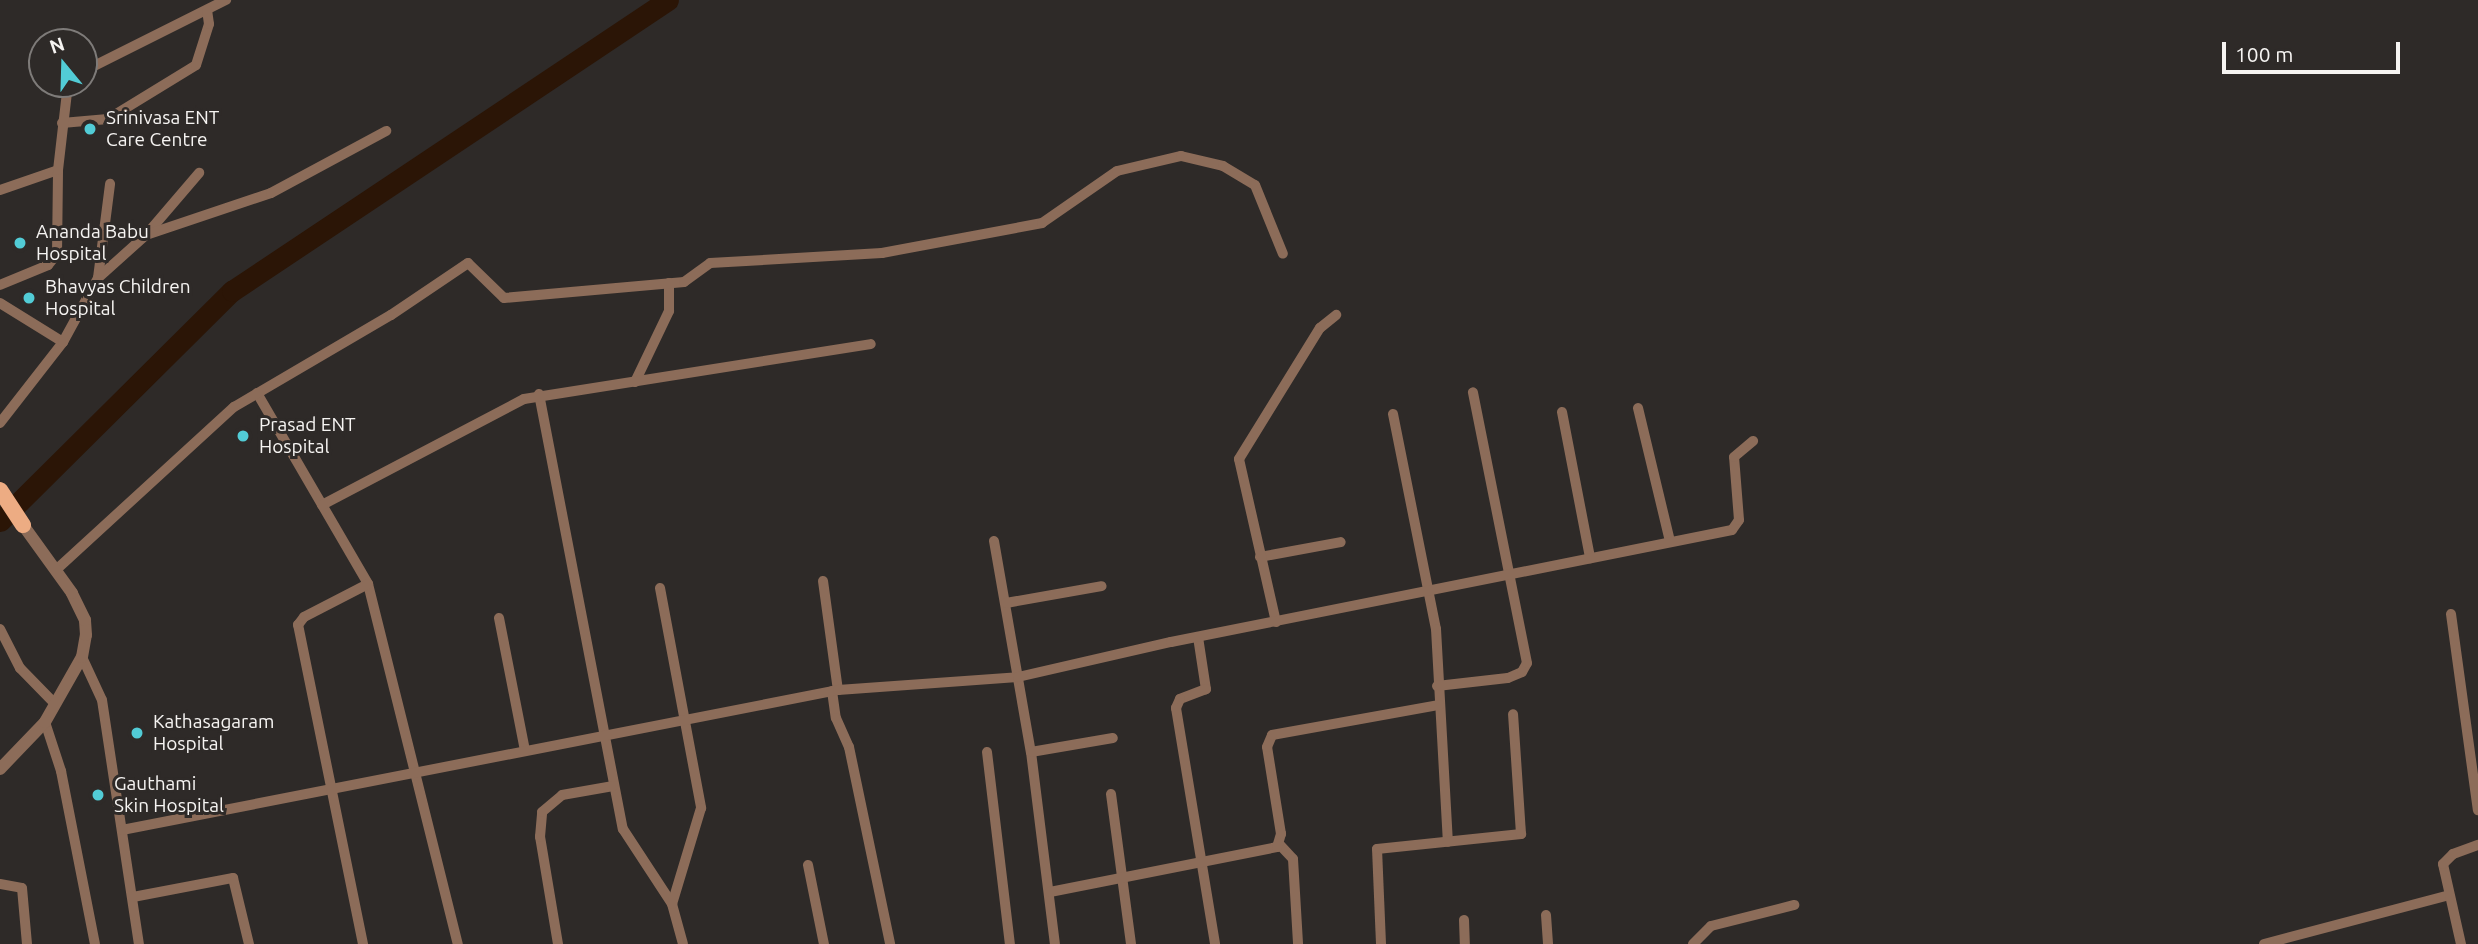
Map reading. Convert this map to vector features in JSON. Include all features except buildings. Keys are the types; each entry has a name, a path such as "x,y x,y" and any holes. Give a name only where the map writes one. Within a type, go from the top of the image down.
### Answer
{"main road":[{"path":"0,490 23,525"}],"street":[{"path":"98,64 226,0"},
{"path":"62,123 108,119 196,65 207,34 207,10"},
{"path":"0,285 48,265 57,254 58,170 66,98"},
{"path":"146,235 271,193 386,131"},
{"path":"57,569 234,407 468,263 505,298 668,283 694,278 710,263 882,253 1042,223 1117,172 1181,156 1223,166 1255,185 1283,254"},
{"path":"0,190 58,170"},
{"path":"0,424 63,342 98,278 146,235 198,173"},
{"path":"98,278 110,184"},
{"path":"635,382 669,311 668,283"},
{"path":"0,303 63,342"},
{"path":"1276,622 1239,459 1321,328 1336,315"},
{"path":"322,505 484,417 539,394 635,382 871,344"},
{"path":"1437,685 1508,678 1525,668 1473,393"},
{"path":"257,394 368,584 418,772 458,944"},
{"path":"539,394 613,786 631,846 671,904 683,944"},
{"path":"1639,408 1670,541"},
{"path":"1562,412 1590,558"},
{"path":"1394,414 1430,591 1448,842"},
{"path":"122,830 682,717 835,691 1018,677 1198,637 1737,526 1734,457 1752,441"},
{"path":"0,769 45,722 82,657 85,620 57,569 23,525"},
{"path":"994,541 1031,752 1055,944"},
{"path":"1260,557 1341,542"},
{"path":"823,581 836,718 849,747 890,944"},
{"path":"363,944 334,789 298,625 304,617 368,584"},
{"path":"1006,603 1102,586"},
{"path":"660,588 701,814 671,904"},
{"path":"2451,614 2478,810"},
{"path":"499,618 525,750"},
{"path":"0,629 20,668 55,704"},
{"path":"1198,637 1206,689 1180,699 1176,708 1215,944"},
{"path":"82,657 102,701 139,944"},
{"path":"1298,944 1293,859 1280,845 1268,747 1272,735 1438,705"},
{"path":"1381,944 1375,852 1381,847 1521,834 1513,714"},
{"path":"45,722 61,771 95,944"},
{"path":"1031,752 1113,738"},
{"path":"987,752 1010,944"},
{"path":"558,944 540,837 542,812 562,795 613,786"},
{"path":"1111,794 1131,944"},
{"path":"1050,892 1280,845"},
{"path":"2461,944 2449,895 2446,859 2478,845"},
{"path":"808,866 824,944"},
{"path":"133,897 233,878 249,944"},
{"path":"0,884 22,888 27,944"},
{"path":"2264,944 2449,895"},
{"path":"1693,944 1711,926 1794,905"},
{"path":"1546,915 1548,944"},
{"path":"1464,920 1465,944"}],"waterway":[{"path":"0,521 232,291 668,0"}],"place":[{"name":"Srinivasa ENT Care Centre","path":"90,129"},
{"name":"Ananda Babu Hospital","path":"20,243"},
{"name":"Bhavyas Children Hospital","path":"29,298"},
{"name":"Prasad ENT Hospital","path":"243,436"},
{"name":"Kathasagaram Hospital","path":"137,733"},
{"name":"Gauthami Skin Hospital","path":"98,795"}]}
